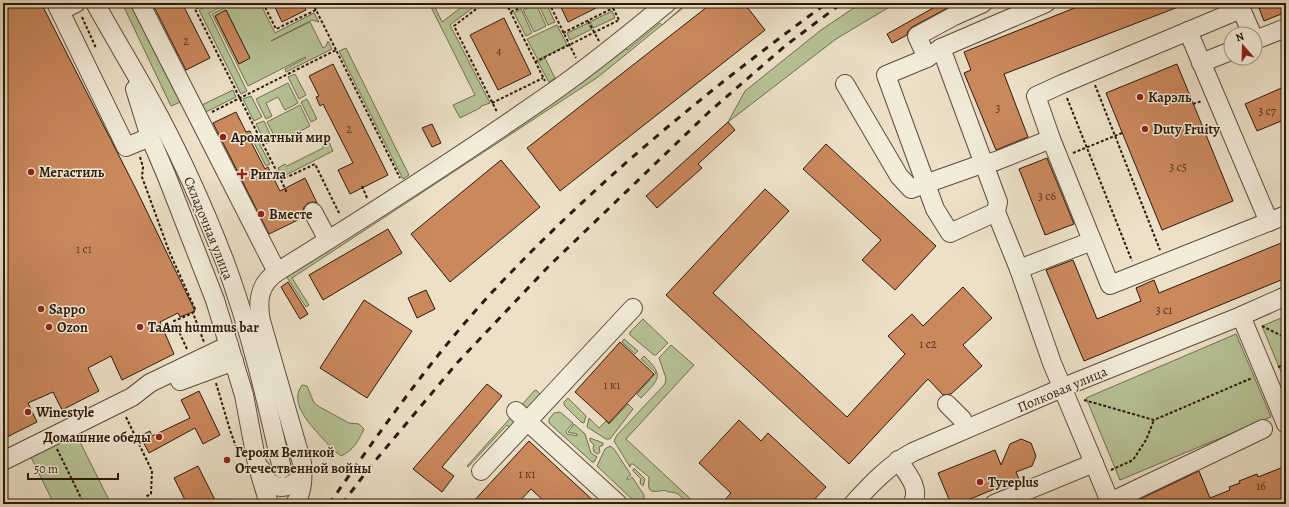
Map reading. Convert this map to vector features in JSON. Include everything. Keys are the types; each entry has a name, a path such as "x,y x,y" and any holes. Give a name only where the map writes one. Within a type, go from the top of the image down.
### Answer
{"street":[{"path":"76,3 58,7 126,147 150,137"},
{"name":"Складочная улица","path":"95,3 160,118 192,184 225,264 253,350 282,469"},
{"path":"140,3 275,273"},
{"path":"295,504 301,489 303,478 302,468 260,321 260,292 266,283 275,273 406,191 551,93 630,34 667,3"},
{"path":"927,58 917,36 954,16 983,3"},
{"path":"996,212 950,233 935,209 886,75 927,58 942,48 1046,3"},
{"path":"1249,26 1240,6 1188,31 1036,96 1051,139 1110,284 1286,215"},
{"path":"1263,37 1286,28"},
{"path":"1188,31 1269,222"},
{"path":"942,48 998,202 996,212 1019,269 1063,388 1101,467 1110,503 1263,429"},
{"path":"122,50 150,137 207,276 232,353 244,395 263,502"},
{"path":"1201,63 1223,54"},
{"path":"845,84 899,176 911,189 996,161 1051,139"},
{"path":"314,212 328,240"},
{"path":"1019,269 1092,241"},
{"name":"Полковая улица","path":"853,504 883,472 898,460 913,452 1076,382 1241,316 1286,296"},
{"path":"481,471 522,416 633,308"},
{"path":"1241,316 1285,422"},
{"path":"3,461 126,400 150,383 232,353"},
{"path":"947,404 962,419 966,429"},
{"path":"522,416 618,504"},
{"path":"255,454 263,474 274,486 288,486 299,477 302,468"},
{"path":"898,460 914,486 916,496 912,504"},
{"path":"994,504 1101,467"}],"path":[{"path":"208,3 195,9 287,193"},
{"path":"263,3 276,29 316,10"},
{"path":"312,3 402,182"},
{"path":"484,3 454,26 498,113"},
{"path":"506,3 547,86"},
{"path":"511,12 530,3"},
{"path":"548,3 578,62"},
{"path":"612,3 621,24"},
{"path":"563,33 613,8"},
{"path":"588,20 601,45"},
{"path":"535,62 619,20"},
{"path":"211,112 336,50"},
{"path":"1090,73 1165,262"},
{"path":"492,103 543,78"},
{"path":"1062,84 1137,274"},
{"path":"1059,158 1122,133"},
{"path":"281,180 314,164 342,220"},
{"path":"362,186 369,203"},
{"path":"190,354 174,321 193,313"},
{"path":"1257,324 1286,338"},
{"path":"1078,398 1154,420 1286,364"},
{"path":"126,400 152,471 151,494 146,497"},
{"path":"1101,467 1133,460 1146,440 1154,420"},
{"path":"51,437 84,504"}],"green space":[{"path":"122,3 134,3 183,101 171,106"},
{"path":"213,3 229,3 209,13 247,91 241,94 199,10"},
{"path":"234,3 260,3 275,33 314,13 319,22 312,20 271,41 310,22 323,48 326,46 328,41 332,49 286,72 285,69 306,58 305,57 248,86 212,14"},
{"path":"429,3 433,3 442,22 467,3 479,3 450,25 490,103 481,106 480,108 460,118 453,105 475,95"},
{"path":"538,3 546,3 555,22 548,25"},
{"path":"687,3 689,3 663,24"},
{"path":"861,3 896,3 836,39 728,122 745,91 821,30"},
{"path":"536,4 546,26 534,32 523,10"},
{"path":"521,9 532,33 526,36 514,13"},
{"path":"612,11 615,18 593,28 590,22"},
{"path":"588,23 592,29 570,40 567,33"},
{"path":"660,23 662,25 598,77 292,278 309,305 306,307 286,276 624,47 627,50"},
{"path":"557,25 567,45 538,60 527,39"},
{"path":"346,48 409,175 403,179 339,51"},
{"path":"545,58 555,78 549,82 538,62"},
{"path":"295,74 306,95 299,99 288,77"},
{"path":"288,83 298,103 285,110 278,97 266,103 272,116 266,119 256,99"},
{"path":"233,90 236,97 206,112 202,105"},
{"path":"251,96 262,117 254,121 243,99"},
{"path":"307,99 317,119 311,122 301,102"},
{"path":"300,105 310,126 278,143 267,122"},
{"path":"264,121 273,141 266,144 256,124"},
{"path":"257,139 270,164 266,166 253,141"},
{"path":"329,142 333,151 282,177 278,168 285,164 287,166 323,148 323,145"},
{"path":"1286,316 1286,384 1262,326"},
{"path":"643,319 668,343 656,355 654,355 630,335 630,332"},
{"path":"1236,334 1271,417 1120,480 1086,398"},
{"path":"624,339 638,351 635,354 622,342"},
{"path":"671,345 694,365 626,439 696,504 686,504 677,493 650,490 649,477 633,464 631,464 630,467 614,441 617,435 665,384 666,378 659,358"},
{"path":"644,356 655,368 657,377 652,386 641,398 637,394 656,373 641,359"},
{"path":"302,385 307,386 314,403 318,406 349,423 359,424 364,429 355,445 345,454 341,456 333,450 313,428 303,414 298,400 298,392"},
{"path":"536,390 542,396 530,407 520,407 534,391"},
{"path":"568,398 586,416 584,423 581,422 564,405 564,402"},
{"path":"628,404 633,409 610,439 606,439 587,427 589,418 599,428 606,421 609,424"},
{"path":"560,412 573,423 566,431 567,434 577,436 577,434 568,432 574,424 585,434 591,453 597,457 594,462 592,462 549,423 549,419 554,413"},
{"path":"513,415 514,423 511,429 507,425 468,467 467,466"},
{"path":"74,430 111,504 54,504 28,451"},
{"path":"590,438 603,443 603,445 599,447 600,452 598,454 594,452 594,445 590,441"},
{"path":"610,446 614,449 631,475 627,478 628,480 632,477 644,495 644,499 639,503 635,502 597,466 605,449"},
{"path":"633,469 635,469 645,479 643,486 640,483 641,479 633,471"}],"building":[{"path":"3,3 41,3 136,189 195,311 180,317 178,313 160,322 174,354 122,380 111,356 88,368 99,391 62,410 53,392 28,403 37,422 3,439"},
{"path":"152,3 182,3 210,58 186,70"},
{"path":"273,3 302,3 306,10 282,22"},
{"path":"559,3 606,3 568,22"},
{"path":"712,3 744,3 765,30 560,191 527,148"},
{"path":"942,3 957,3 912,27 908,31 907,35 892,43 887,34"},
{"path":"1087,3 1186,4 1004,74 1028,137 996,150 964,73 971,70 964,52"},
{"path":"1257,3 1286,3 1286,12 1264,21"},
{"path":"226,10 250,58 239,64 215,16"},
{"path":"504,18 531,74 498,90 470,35"},
{"path":"333,64 388,175 350,194 338,170 353,163 323,104 320,106 316,97 319,96 309,76"},
{"path":"1177,64 1233,201 1162,230 1106,93"},
{"path":"1286,86 1286,119 1257,131 1245,104"},
{"path":"236,112 246,132 250,131 254,139 250,140 265,169 268,167 280,191 305,178 317,203 308,203 304,207 304,217 269,234 213,123"},
{"path":"728,122 735,130 698,164 702,168 657,208 646,196"},
{"path":"432,124 441,143 432,147 422,128"},
{"path":"826,144 936,246 895,290 862,260 881,240 803,169"},
{"path":"1047,158 1074,224 1045,235 1019,169"},
{"path":"501,160 540,207 450,282 411,234"},
{"path":"765,189 789,211 713,293 847,417 905,354 888,336 912,314 923,326 963,287 992,318 963,345 982,366 951,394 943,395 928,379 849,464 666,295"},
{"path":"388,229 402,253 323,300 309,275"},
{"path":"1286,241 1286,278 1084,361 1046,270 1073,260 1097,319 1141,301 1136,288 1154,280 1159,293"},
{"path":"288,282 308,314 300,319 281,287"},
{"path":"426,290 435,309 417,318 408,298"},
{"path":"364,300 412,331 367,398 320,368"},
{"path":"620,342 654,374 609,423 575,392"},
{"path":"487,384 502,396 442,467 454,476 442,492 413,469"},
{"path":"199,391 220,435 203,444 195,428 149,453 140,436 150,431 152,436 190,418 181,400"},
{"path":"739,420 761,441 768,433 826,487 810,504 721,504 731,493 699,463"},
{"path":"1021,439 1031,443 1036,456 1032,466 1016,472 1019,479 958,504 951,504 938,473 995,450 1001,465 1010,444"},
{"path":"529,441 597,504 547,504 531,489 517,504 471,504"},
{"path":"198,466 217,504 187,504 174,478"},
{"path":"1286,466 1286,504 1140,504 1138,500 1199,471 1210,498 1230,490 1229,487 1240,483 1239,481 1257,474 1258,477"}],"railway":[{"path":"329,504 430,365 474,312 535,248 574,210 656,137 740,68 827,3"},
{"path":"342,504 370,467 457,363 548,267 709,112 785,46 842,3"}],"place":[{"name":"Карэль","path":"1140,97"},
{"name":"Duty Fruity","path":"1145,129"},
{"name":"Ароматный мир","path":"223,137"},
{"name":"Мегастиль","path":"31,172"},
{"name":"Ригла","path":"242,174"},
{"name":"Вместе","path":"261,214"},
{"name":"Sappo","path":"41,309"},
{"name":"Ozon","path":"49,327"},
{"name":"TaAm hummus bar","path":"140,327"},
{"name":"Winestyle","path":"28,412"},
{"name":"Домашние обеды","path":"159,437"},
{"name":"Героям Великой Отечественной войны","path":"227,460"},
{"name":"Tyreplus","path":"980,482"}]}
